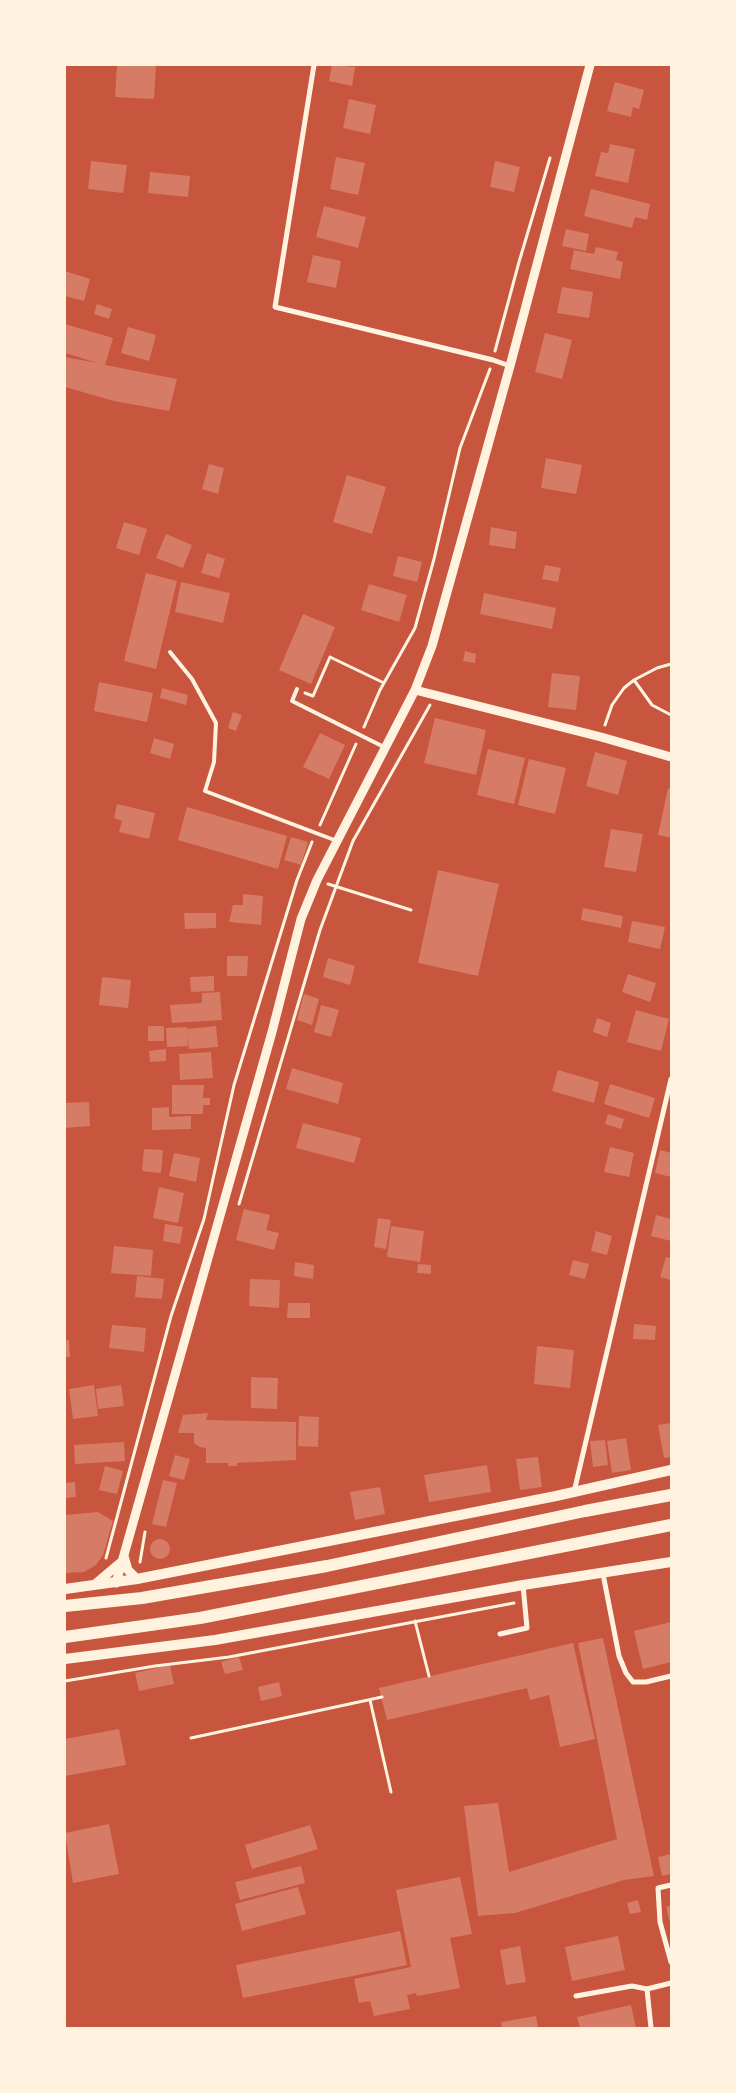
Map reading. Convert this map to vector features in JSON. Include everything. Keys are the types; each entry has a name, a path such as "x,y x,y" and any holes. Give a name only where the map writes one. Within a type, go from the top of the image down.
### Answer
{"main road":[{"path":"65,1589 137,1579 574,1492 671,1470"},
{"path":"65,1606 142,1598 327,1566 585,1511 671,1495"},
{"path":"65,1636 200,1618 671,1524"},
{"path":"65,1659 214,1640 523,1585 671,1562"}],"street":[{"path":"314,65 275,307 493,360 510,366"},
{"path":"116,1583 272,1032 301,919 317,880 415,690 432,646 510,366 590,65"},
{"path":"421,673 425,686 435,695"},
{"path":"415,690 601,737 671,757"},
{"path":"405,710 414,701 426,695 435,695"},
{"path":"574,1492 671,1079"},
{"path":"124,1556 128,1570 137,1579"},
{"path":"92,1586 112,1572 124,1556"},
{"path":"603,1574 619,1656 626,1674 633,1682 646,1682 671,1676"},
{"path":"500,1634 527,1628 523,1585"},
{"path":"671,1886 658,1888 660,1922 671,1962"},
{"path":"576,1996 632,1986 647,1989 671,1983"},
{"path":"647,1989 651,2028"}],"lane":[{"path":"170,652 192,679 216,722 214,762 205,791 337,841"},
{"path":"297,689 292,701 386,748"}],"path":[{"path":"105,1560 171,1316 204,1219 234,1084 297,880 384,683 415,628 434,559 460,448 493,360 519,262 552,152"},
{"path":"297,689 313,696 330,657 384,683"},
{"path":"601,737 612,705 624,688 634,680 657,668 671,664"},
{"path":"634,680 652,706 671,715"},
{"path":"411,910 336,887 353,841 435,695"},
{"path":"65,1681 155,1666 229,1657 445,1615"},
{"path":"415,1621 429,1676"},
{"path":"191,1738 382,1697"},
{"path":"370,1700 391,1792"}],"building":[{"path":"117,65 156,65 154,99 115,97"},
{"path":"332,65 355,67 352,86 329,81"},
{"path":"615,82 644,90 639,109 633,107 631,117 607,111"},
{"path":"349,99 376,105 370,134 343,128"},
{"path":"610,144 635,149 628,183 595,176 601,152 608,153"},
{"path":"336,157 365,163 358,195 330,189"},
{"path":"91,161 127,165 123,193 88,189"},
{"path":"495,161 520,167 514,192 490,187"},
{"path":"150,172 190,176 188,197 148,193"},
{"path":"591,189 650,204 647,220 635,217 632,228 584,216"},
{"path":"324,206 366,217 358,248 316,237"},
{"path":"566,229 589,234 586,251 562,246"},
{"path":"596,247 618,252 616,260 623,262 620,279 570,269 574,250 594,254"},
{"path":"313,255 341,261 336,288 307,282"},
{"path":"65,271 90,279 84,301 65,296"},
{"path":"562,287 593,292 589,318 557,313"},
{"path":"97,304 112,309 109,319 94,314"},
{"path":"65,324 113,338 105,365 177,379 169,411 114,401 65,387 65,357 98,363 65,353"},
{"path":"128,327 156,335 149,361 121,353"},
{"path":"545,333 572,340 562,379 535,372"},
{"path":"546,458 582,465 576,494 541,488"},
{"path":"209,464 224,468 218,494 202,489"},
{"path":"347,475 386,487 372,534 333,522"},
{"path":"124,522 147,529 139,555 116,548"},
{"path":"491,527 517,532 515,549 489,545"},
{"path":"166,534 192,545 183,568 156,558"},
{"path":"207,553 225,559 219,578 201,573"},
{"path":"398,556 422,562 417,582 393,576"},
{"path":"545,565 561,568 558,582 542,579"},
{"path":"146,573 177,581 156,669 124,661"},
{"path":"181,582 230,593 223,623 175,612"},
{"path":"369,584 407,595 399,622 361,610"},
{"path":"484,593 556,608 552,629 480,614"},
{"path":"303,614 335,627 311,684 279,670"},
{"path":"465,651 476,654 475,663 463,661"},
{"path":"552,673 580,676 576,710 548,707"},
{"path":"99,682 153,693 147,722 94,711"},
{"path":"162,688 188,695 186,705 160,698"},
{"path":"233,712 242,715 236,731 228,728"},
{"path":"435,718 486,730 476,775 424,763"},
{"path":"320,733 345,745 329,779 303,767"},
{"path":"154,738 174,744 170,759 150,753"},
{"path":"488,749 525,758 514,804 477,795"},
{"path":"595,752 627,761 618,795 586,786"},
{"path":"529,759 566,768 555,814 518,805"},
{"path":"668,788 671,789 671,838 658,835"},
{"path":"117,804 155,813 149,839 119,832 122,821 114,818"},
{"path":"187,807 287,836 278,869 178,840"},
{"path":"611,829 643,834 636,872 604,867"},
{"path":"291,837 308,842 301,865 284,860"},
{"path":"438,870 499,884 478,976 418,963"},
{"path":"243,894 263,896 261,925 229,922 233,905 243,905"},
{"path":"583,908 623,916 621,928 581,920"},
{"path":"184,913 216,913 216,928 185,929"},
{"path":"632,921 665,927 660,949 628,942"},
{"path":"227,956 248,956 247,976 227,976"},
{"path":"328,958 355,966 350,985 323,977"},
{"path":"628,974 656,983 650,1002 622,992"},
{"path":"214,976 214,991 191,992 190,977"},
{"path":"102,977 131,980 128,1008 99,1005"},
{"path":"220,992 222,1020 172,1023 170,1005 202,1003 202,993"},
{"path":"304,994 319,999 312,1025 297,1020"},
{"path":"321,1005 339,1010 331,1037 314,1032"},
{"path":"636,1010 669,1019 661,1051 627,1042"},
{"path":"597,1018 611,1023 607,1037 593,1032"},
{"path":"148,1026 164,1026 164,1041 148,1041"},
{"path":"216,1026 218,1047 189,1049 187,1029"},
{"path":"187,1027 188,1046 167,1047 166,1028"},
{"path":"166,1049 166,1061 150,1062 149,1051"},
{"path":"211,1052 213,1078 180,1080 179,1054"},
{"path":"292,1068 343,1083 338,1104 286,1089"},
{"path":"558,1070 599,1082 594,1103 552,1091"},
{"path":"610,1084 655,1098 649,1118 604,1104"},
{"path":"172,1085 204,1085 203,1098 210,1098 210,1105 203,1105 203,1114 172,1114"},
{"path":"89,1102 90,1126 65,1128 65,1103"},
{"path":"169,1107 169,1117 191,1116 191,1129 152,1130 152,1108"},
{"path":"608,1114 624,1119 621,1129 605,1124"},
{"path":"303,1123 361,1138 354,1163 296,1148"},
{"path":"610,1147 634,1153 629,1177 604,1172"},
{"path":"144,1149 163,1150 161,1173 142,1171"},
{"path":"660,1150 671,1153 671,1177 655,1173"},
{"path":"174,1153 200,1158 196,1182 169,1176"},
{"path":"159,1187 184,1193 178,1223 153,1218"},
{"path":"244,1209 270,1215 266,1230 279,1233 274,1250 236,1240"},
{"path":"656,1215 671,1219 671,1241 651,1236"},
{"path":"378,1218 391,1220 386,1249 374,1247"},
{"path":"165,1224 183,1227 180,1244 163,1241"},
{"path":"391,1226 424,1231 420,1262 387,1257"},
{"path":"596,1231 612,1236 607,1255 591,1251"},
{"path":"114,1246 153,1250 151,1276 111,1273"},
{"path":"666,1257 671,1258 671,1280 660,1277"},
{"path":"573,1260 589,1264 585,1279 569,1275"},
{"path":"295,1262 314,1265 313,1279 294,1276"},
{"path":"418,1264 431,1265 431,1274 417,1273"},
{"path":"137,1276 164,1279 162,1299 135,1297"},
{"path":"250,1279 280,1280 279,1308 249,1306"},
{"path":"288,1303 310,1303 310,1318 287,1318"},
{"path":"634,1324 656,1326 655,1340 633,1339"},
{"path":"112,1325 146,1328 144,1352 109,1348"},
{"path":"65,1340 69,1340 70,1357 65,1357"},
{"path":"537,1346 574,1350 570,1388 534,1384"},
{"path":"251,1377 278,1378 277,1409 251,1408"},
{"path":"94,1385 98,1416 73,1419 69,1389"},
{"path":"121,1385 124,1406 98,1409 96,1389"},
{"path":"208,1413 206,1420 296,1422 296,1460 237,1463 237,1466 228,1466 228,1463 206,1463 206,1448 194,1443 194,1433 178,1433 183,1415"},
{"path":"299,1416 319,1417 318,1447 298,1446"},
{"path":"671,1423 671,1457 664,1458 658,1425"},
{"path":"626,1438 631,1470 612,1473 607,1441"},
{"path":"605,1440 608,1465 593,1467 590,1441"},
{"path":"124,1442 125,1461 75,1464 74,1445"},
{"path":"175,1455 190,1459 184,1480 169,1476"},
{"path":"538,1457 542,1487 520,1490 516,1459"},
{"path":"487,1465 491,1492 429,1502 424,1475"},
{"path":"105,1466 123,1471 117,1494 99,1490"},
{"path":"163,1480 177,1483 166,1527 152,1524"},
{"path":"75,1482 76,1497 65,1498 65,1483"},
{"path":"380,1487 385,1514 355,1520 350,1492"},
{"path":"98,1512 113,1521 103,1555 96,1565 84,1572 65,1573 65,1515"},
{"path":"156,1539 164,1539 170,1545 170,1553 164,1559 156,1559 150,1553 150,1545"},
{"path":"671,1622 671,1662 643,1669 634,1631"},
{"path":"603,1638 654,1876 624,1880 515,1913 478,1916 464,1806 498,1803 509,1872 617,1839 578,1643"},
{"path":"573,1643 595,1739 560,1747 549,1695 530,1700 527,1688 387,1720 379,1688"},
{"path":"239,1657 243,1670 225,1674 221,1662"},
{"path":"170,1665 174,1684 139,1691 135,1673"},
{"path":"279,1682 282,1696 261,1701 258,1687"},
{"path":"119,1729 126,1765 65,1776 65,1739"},
{"path":"109,1824 119,1874 73,1883 65,1833"},
{"path":"310,1825 318,1849 252,1869 245,1845"},
{"path":"671,1854 671,1874 662,1876 658,1857"},
{"path":"301,1866 305,1883 240,1900 235,1882"},
{"path":"460,1877 472,1934 450,1938 460,1988 417,1996 416,1993 407,1995 410,2009 374,2016 370,2001 359,2003 354,1979 411,1967 396,1890"},
{"path":"298,1887 306,1914 242,1931 235,1904"},
{"path":"638,1900 641,1912 630,1914 627,1903"},
{"path":"671,1905 671,1923 670,1923 666,1907"},
{"path":"400,1931 407,1965 243,1998 236,1965"},
{"path":"618,1936 625,1970 572,1981 565,1947"},
{"path":"520,1946 526,1982 506,1985 500,1950"},
{"path":"631,2005 636,2028 580,2028 577,2017"},
{"path":"536,2016 538,2028 502,2028 501,2022"}]}
